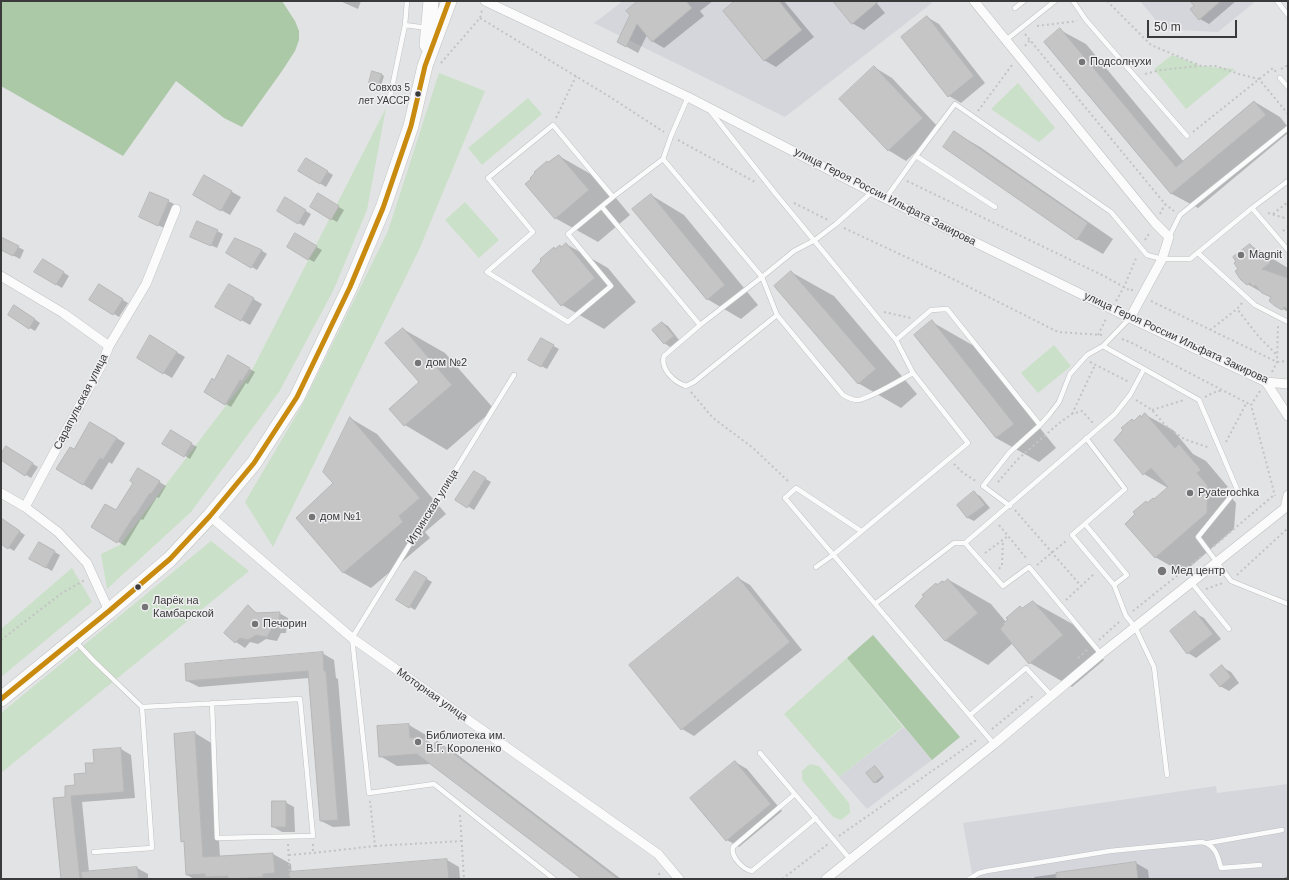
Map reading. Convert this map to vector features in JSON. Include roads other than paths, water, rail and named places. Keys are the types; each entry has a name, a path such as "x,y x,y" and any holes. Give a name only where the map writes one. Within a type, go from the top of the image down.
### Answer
{"main road":[{"path":"431,1 429,28 432,66"},
{"path":"1,698 109,612 170,559 210,516 254,463 297,397 350,287 383,208 432,66 449,1"}],"street":[{"name":"улица Героя России Ильфата Закирова","path":"485,1 688,97 872,192 1130,318 1266,382 1288,384"},
{"path":"974,1 1155,223 1169,237 1162,259 1130,318"},
{"path":"109,346 146,284 176,209"},
{"name":"Сарапульская улица","path":"1,276 63,313 109,346 102,364 25,507"},
{"path":"1266,382 1288,416"},
{"path":"1,493 25,507 58,532 87,563 109,612"},
{"path":"826,879 994,744 1101,654 1286,507 1288,495"},
{"name":"Моторная улица","path":"210,516 352,638 658,854 679,879"}],"lane":[{"path":"390,97 405,24 407,1"},
{"path":"1015,8 1024,1"},
{"path":"1006,40 1054,1"},
{"path":"1073,1 1086,20 1188,136"},
{"path":"1277,1 1288,15"},
{"path":"405,24 429,28"},
{"path":"1280,78 1288,87"},
{"path":"613,197 553,125 488,178 533,232 487,272 568,322 612,286 568,234 663,159 688,97"},
{"path":"886,198 956,104 1111,212 1147,255 1162,259 1190,259 1288,180"},
{"path":"707,107 775,193 896,340 913,373 968,442 833,555 816,567"},
{"path":"1169,237 1180,215 1288,128"},
{"path":"916,156 995,207"},
{"path":"663,159 762,277 777,315 844,395 859,400 913,373"},
{"path":"777,315 694,382 686,386 681,384 666,371 662,360 664,356 700,325 794,251 815,240 836,224 872,192"},
{"path":"602,208 700,325"},
{"path":"1252,208 1288,250"},
{"path":"1198,253 1255,304 1288,322"},
{"path":"896,340 931,310 947,309 1040,425"},
{"path":"1010,506 991,494 983,486 1010,453 1049,415 1059,402 1070,374 1087,355 1103,346 1130,318"},
{"path":"1103,346 1199,400 1237,489 1198,537 1230,581 1288,604"},
{"path":"965,544 1115,414 1130,395 1144,369"},
{"name":"Игринская улица","path":"352,638 514,375"},
{"path":"1086,438 1125,489 1072,535 1114,585 1126,616 1135,627 1154,667 1167,775"},
{"path":"861,531 796,488 785,498 876,603 994,744"},
{"path":"1085,524 1127,575 1114,585"},
{"path":"876,603 954,543 965,544 1004,586 1029,567 1032,569 1101,654"},
{"path":"1191,582 1229,629"},
{"path":"352,638 369,793 434,784 554,879"},
{"path":"74,639 93,660 142,707 152,848 94,852"},
{"path":"970,715 1026,668 1051,695"},
{"path":"142,707 212,703 300,699 313,836 217,838 212,703"},
{"path":"760,753 850,859"},
{"path":"795,794 733,848 733,854 736,859 747,869 752,871 816,818"},
{"path":"969,879 979,873 987,871 1110,851 1202,842 1208,843 1282,830"},
{"path":"1208,843 1217,854 1221,868 1260,865"}],"place":[{"name":"Подсолнухи","path":"1082,62"},
{"name":"Совхоз 5 лет УАССР","path":"418,94"},
{"name":"Magnit","path":"1241,255"},
{"name":"дом №2","path":"418,363"},
{"name":"Pyaterochka","path":"1190,493"},
{"name":"дом №1","path":"312,517"},
{"name":"Мед центр","path":"1162,571"},
{"name":"Ларёк на Камбарской","path":"145,607"},
{"name":"Печорин","path":"255,624"},
{"name":"Библиотека им. В.Г. Короленко","path":"418,742"}]}
